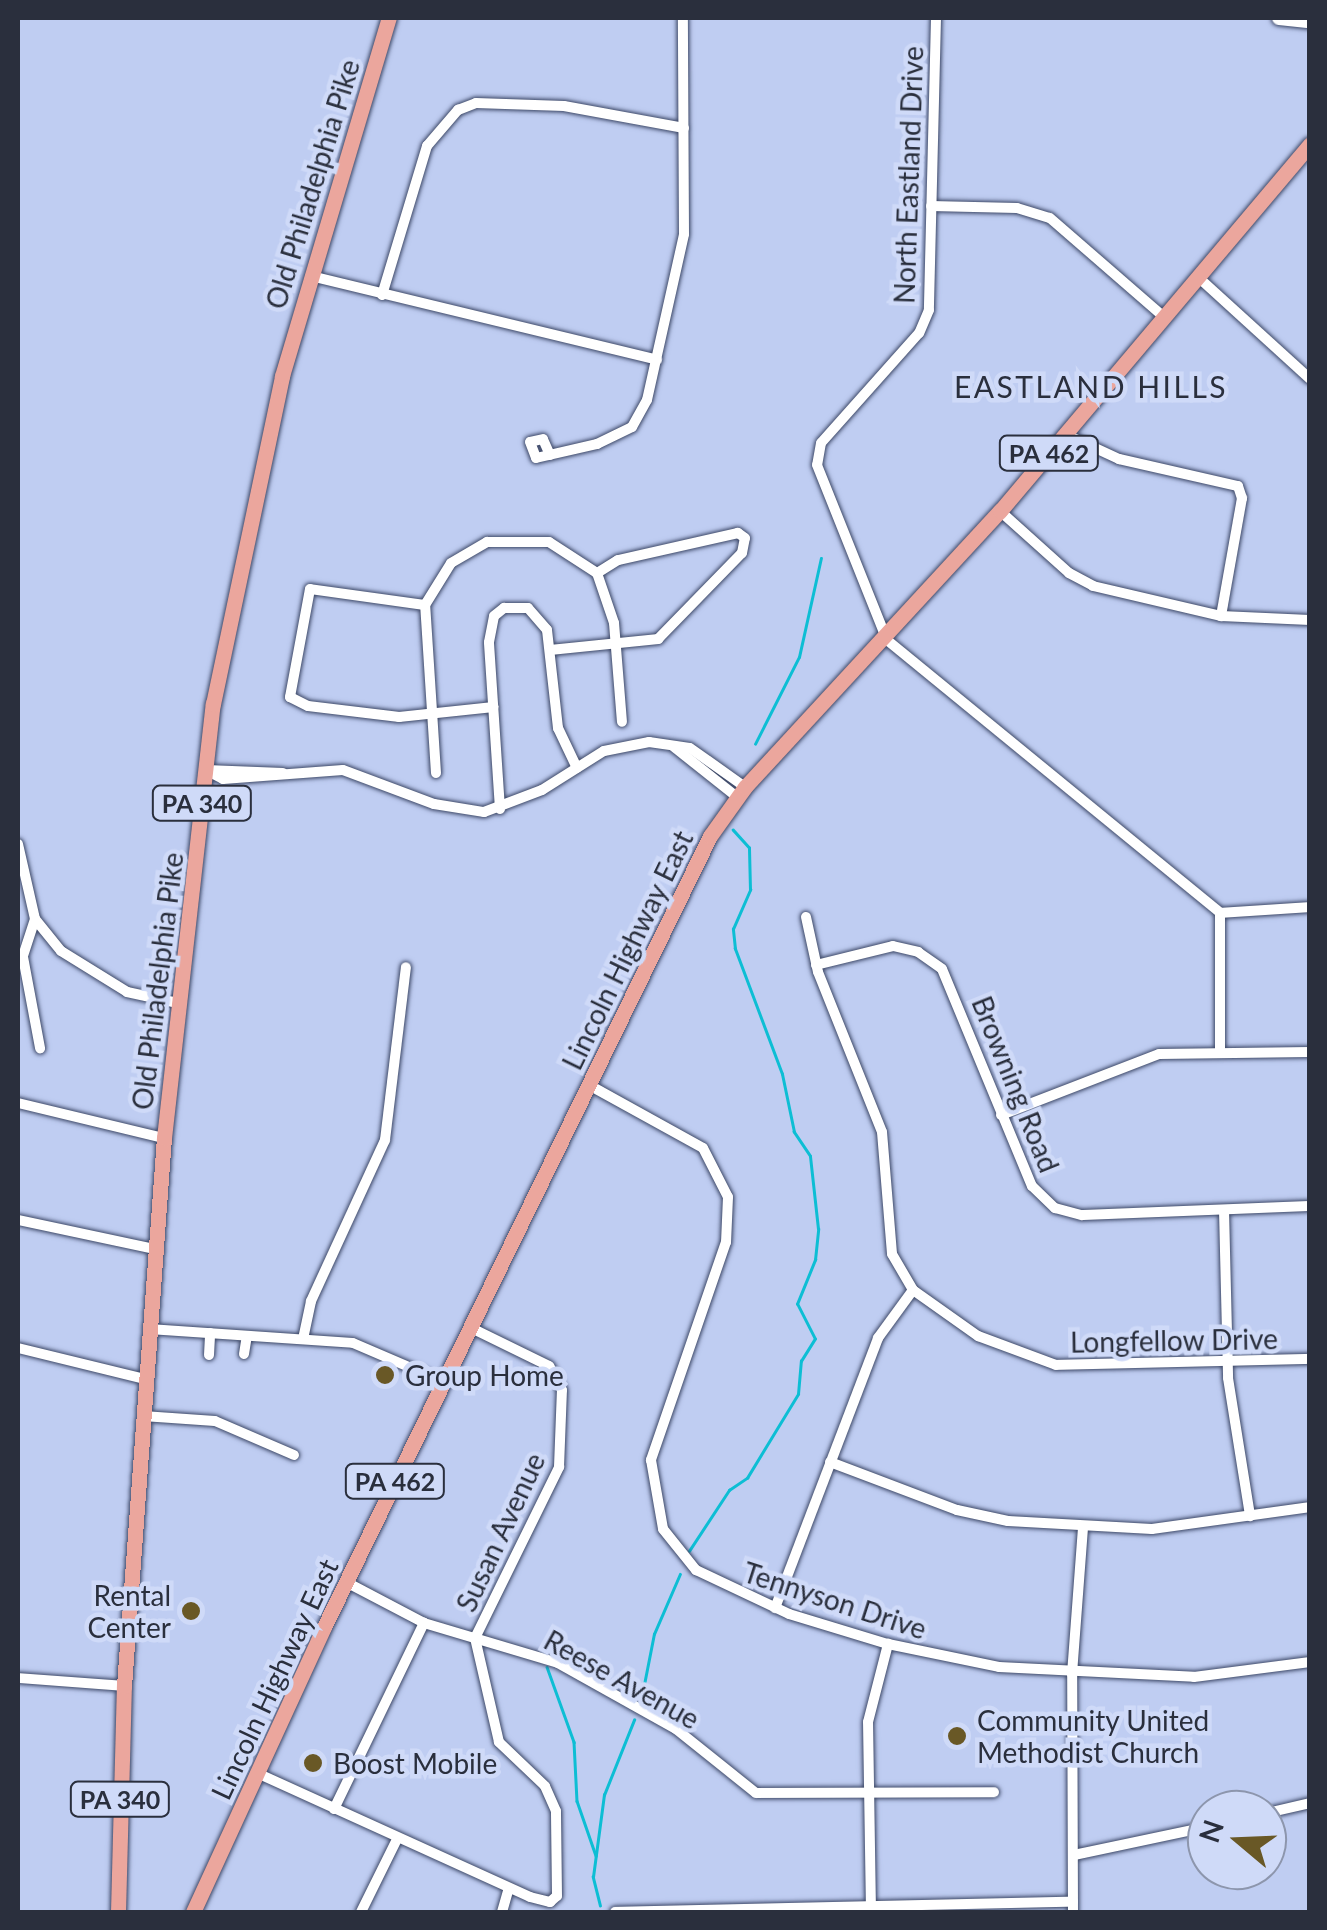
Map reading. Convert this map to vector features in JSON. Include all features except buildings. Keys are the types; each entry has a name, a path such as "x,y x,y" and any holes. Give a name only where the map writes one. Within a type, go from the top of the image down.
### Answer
{"main road":[{"name":"Old Philadelphia Pike","path":"118,1912 124,1686 164,1138 228,614 311,276 389,18"},
{"path":"1278,18 1310,21"},
{"name":"Lincoln Highway East","path":"193,1912 346,1582 692,870 741,792 888,640 1310,144"}],"street":[{"path":"550,454 597,444 632,427 657,360 684,234 683,18"},
{"name":"North Eastland Drive","path":"888,640 816,456 925,322 936,18"},
{"path":"382,296 427,146 458,110 476,103 564,106 684,128"},
{"path":"931,206 1036,212 1164,317"},
{"path":"311,276 382,296 524,322 657,360"},
{"path":"1198,277 1310,379"},
{"path":"1065,434 1119,460 1238,486 1242,498 1221,616"},
{"path":"1000,511 1079,580 1221,616 1310,620"},
{"path":"550,650 650,642 667,633 742,553 745,538 738,534 618,560 597,573"},
{"path":"436,773 425,605 451,563 487,542 549,542 597,573 607,592 616,645 622,722"},
{"path":"425,605 310,589 290,698 308,706 399,717 493,707"},
{"path":"500,809 488,642 494,616 504,608 528,608 541,618 550,650 558,728 577,768"},
{"path":"888,640 1220,913 1310,907"},
{"path":"206,770 223,779 343,770 464,812 500,809 622,744 673,746 741,792"},
{"path":"18,844 35,920 69,958 111,984 178,1003"},
{"path":"1220,913 1220,1053"},
{"name":"Longfellow Drive","path":"806,916 816,965 882,1132 892,1254 913,1290 978,1336 1056,1365 1310,1360"},
{"path":"35,920 23,957 40,1048"},
{"name":"Browning Road","path":"816,965 893,946 938,965 1032,1186 1055,1208 1082,1215 1310,1206"},
{"path":"303,1340 311,1301 385,1140 406,966"},
{"path":"1001,1115 1146,1057 1310,1052"},
{"name":"Tennyson Drive","path":"589,1085 690,1138 714,1161 724,1185 726,1242 658,1430 651,1486 663,1529 686,1560 711,1580 775,1608 888,1644 1072,1674 1194,1677 1310,1662"},
{"path":"18,1102 164,1138"},
{"path":"1224,1210 1227,1363 1250,1516"},
{"path":"18,1220 155,1249"},
{"path":"775,1608 878,1338 913,1290"},
{"name":"Susan Avenue","path":"471,1328 556,1371 564,1445 559,1467 475,1638 499,1742 545,1786 556,1811 555,1900 509,1888"},
{"path":"149,1329 372,1348 444,1382"},
{"path":"209,1355 210,1334"},
{"path":"244,1354 246,1336"},
{"path":"18,1348 145,1379"},
{"path":"143,1416 215,1421 294,1455"},
{"path":"830,1462 979,1516 1083,1526 1152,1529 1310,1508"},
{"path":"616,1912 1072,1907 1072,1674 1083,1526"},
{"name":"Reese Avenue","path":"346,1582 424,1623 543,1657 582,1676 676,1730 752,1792 994,1792"},
{"path":"334,1809 424,1623"},
{"path":"870,1910 869,1706 888,1644"},
{"path":"18,1678 124,1686"},
{"path":"257,1773 509,1888 502,1912"},
{"path":"1074,1856 1187,1831"},
{"path":"361,1912 397,1839"}],"waterway":[{"path":"755,744 799,657 821,558"},
{"path":"689,1551 729,1490 747,1478 798,1394 801,1361 815,1339 797,1304 815,1260 818,1229 810,1156 794,1132 782,1074 735,949 733,929 750,890 749,848 733,830"},
{"path":"641,1700 654,1634 680,1574"},
{"path":"547,1667 574,1742 577,1801 596,1856"},
{"path":"600,1906 593,1877 604,1795 634,1720"}],"place":[{"name":"Group Home","path":"385,1375"},
{"name":"Rental Center","path":"191,1611"},
{"name":"Community United Methodist Church","path":"957,1736"},
{"name":"Boost Mobile","path":"313,1763"}],"district":[{"name":"EASTLAND HILLS","path":"1091,386"}]}
